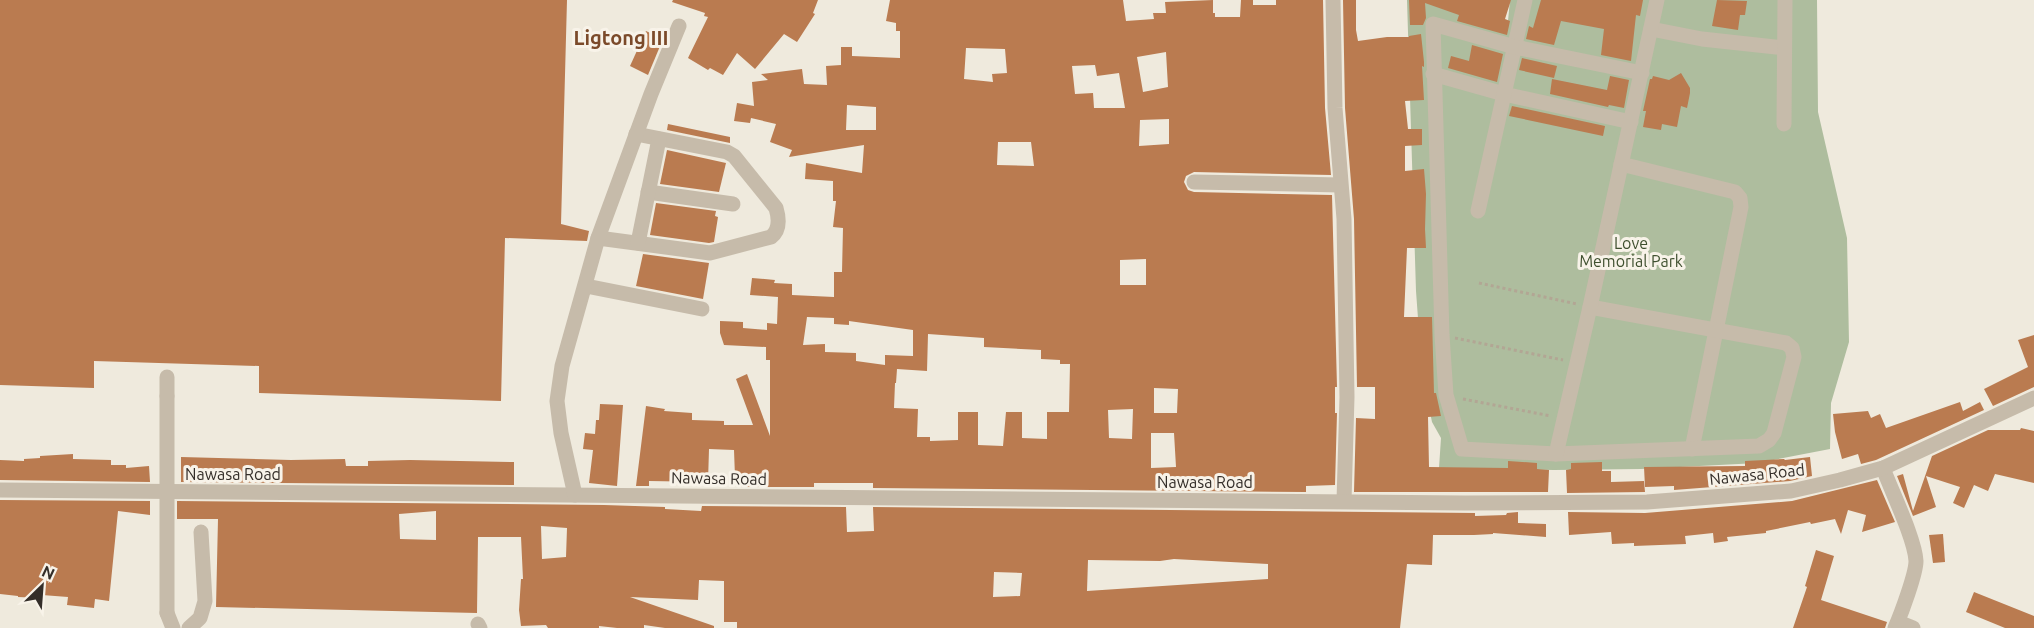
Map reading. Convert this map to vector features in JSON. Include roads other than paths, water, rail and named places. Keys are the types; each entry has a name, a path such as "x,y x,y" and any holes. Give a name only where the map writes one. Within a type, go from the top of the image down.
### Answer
{"street":[{"path":"1333,0 1335,108 1344,219 1347,397 1344,501"},
{"path":"1478,211 1525,0"},
{"path":"1556,454 1657,0"},
{"path":"1784,124 1785,0"},
{"path":"1590,307 1786,343 1792,348 1794,357 1774,433 1769,440 1759,446 1556,454 1462,449 1446,395 1442,335 1433,24 1515,46 1642,73"},
{"path":"575,495 556,401 562,366 598,238 678,26"},
{"path":"1651,29 1702,39 1784,48"},
{"path":"1433,74 1504,94 1631,122"},
{"path":"598,238 710,253 771,237 777,229 776,207 734,156 727,152 636,134"},
{"path":"638,243 659,139"},
{"path":"1622,164 1735,192 1740,198 1741,207 1692,449"},
{"path":"1194,182 1340,185"},
{"path":"648,192 733,204"},
{"path":"586,286 702,309"},
{"path":"167,377 167,613 173,628"},
{"name":"Nawasa Road","path":"0,490 1466,503 1647,502 1791,491 1840,480 1883,468 2034,398"},
{"path":"1883,468 1916,558 1897,625 1913,628"},
{"path":"189,628 200,618 205,601 201,532"}],"district":[{"name":"Ligtong III","path":"621,37"}],"park label":[{"name":"Love Memorial Park","path":"1631,252"}]}
